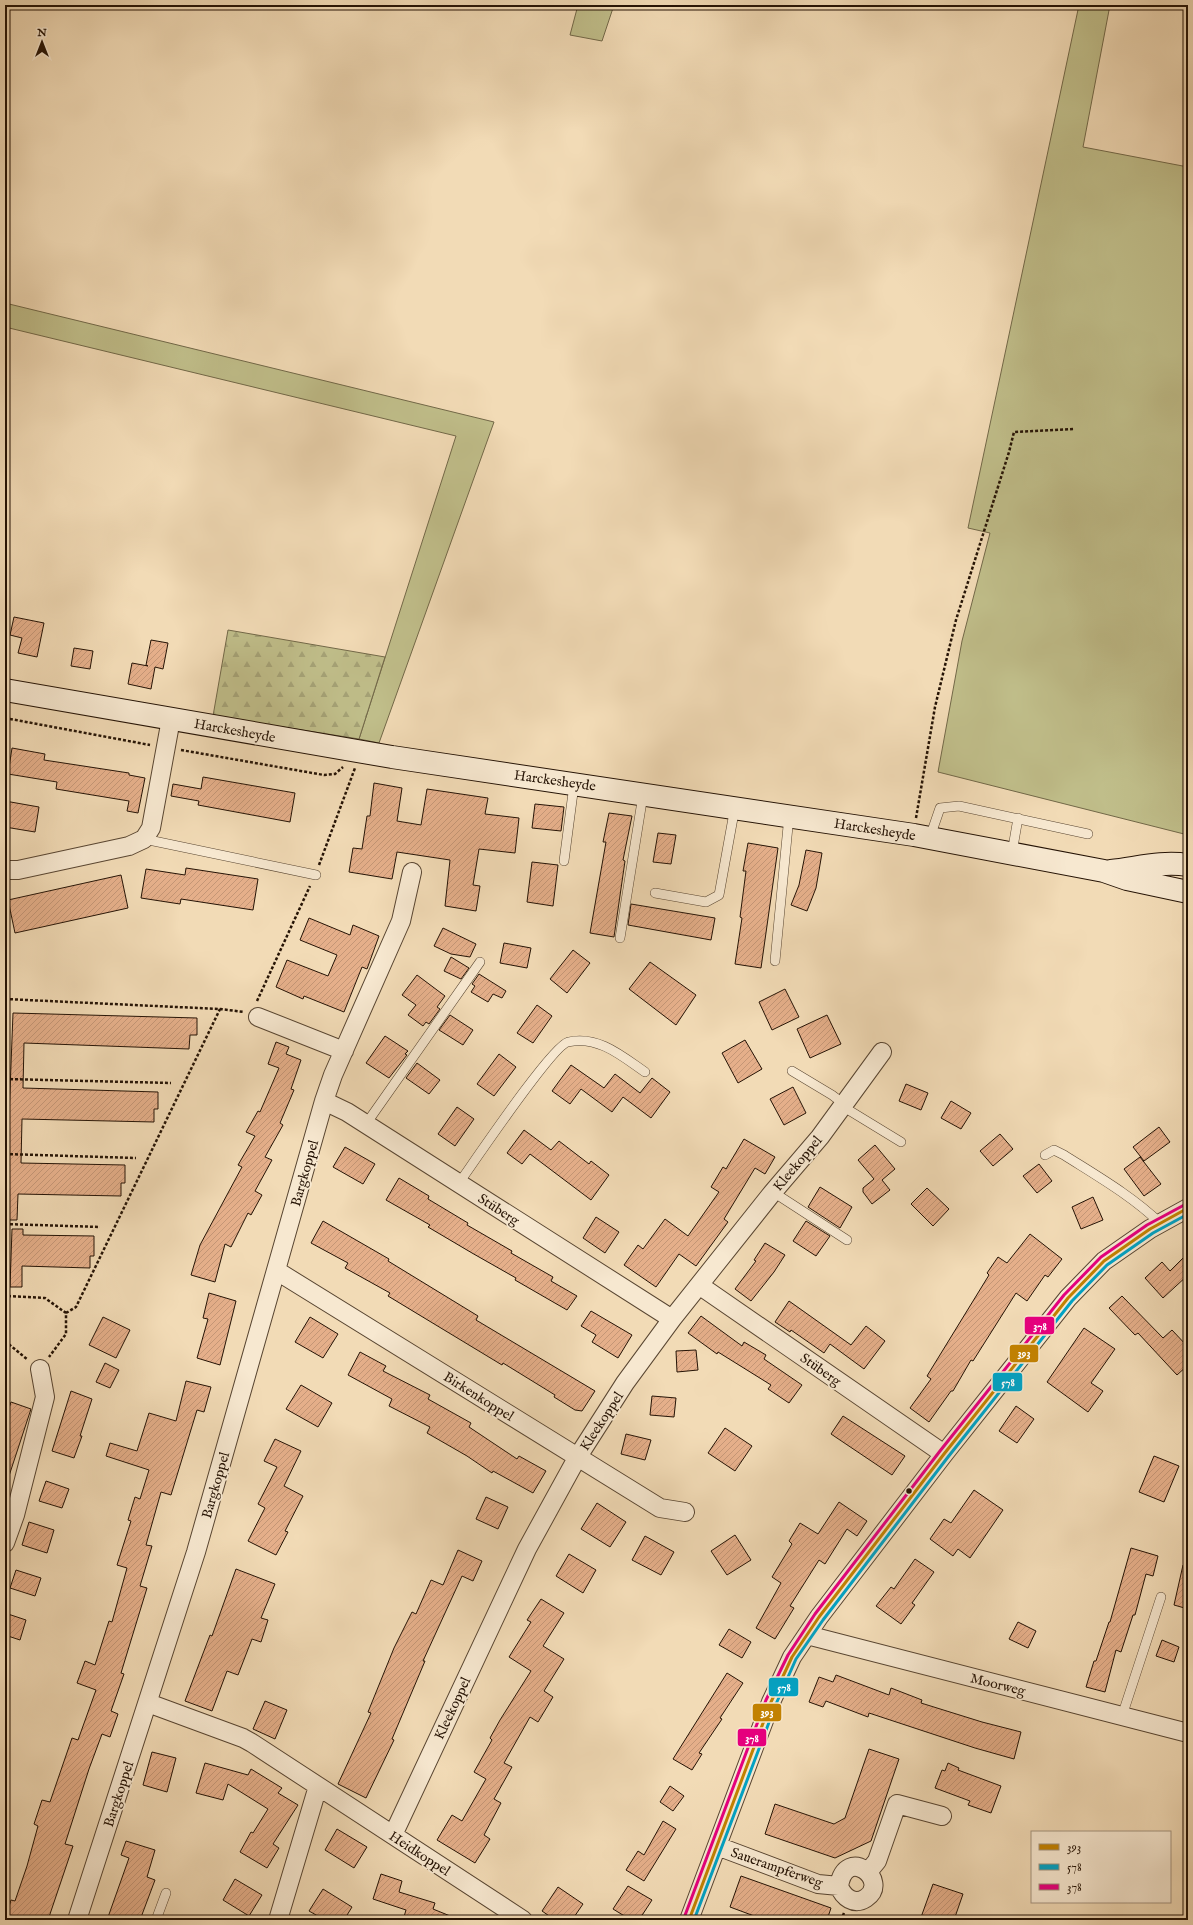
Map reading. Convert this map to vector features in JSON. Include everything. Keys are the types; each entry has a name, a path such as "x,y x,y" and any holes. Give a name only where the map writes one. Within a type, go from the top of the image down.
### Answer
{"main road":[{"name":"Harckesheyde","path":"5,690 392,757 922,836 1104,871 1127,879 1188,892"},
{"name":"Harckesheyde","path":"1104,871 1154,864 1173,863 1188,865"}],"street":[{"path":"5,870 18,870 128,846 144,839 151,828 171,719"},
{"name":"Bargkoppel","path":"81,1919 196,1552 277,1271 324,1101 344,1051 401,921 412,872"},
{"path":"254,1016 344,1051"},
{"name":"Kleekoppel","path":"393,1835 527,1549 577,1458 626,1383 672,1319 773,1192 820,1137 882,1052"},
{"name":"Stüberg","path":"324,1101 347,1112 672,1319"},
{"path":"689,1920 771,1702 792,1657 819,1617 944,1454 1068,1298 1104,1261 1160,1223 1188,1208"},
{"name":"Birkenkoppel","path":"277,1271 660,1508 685,1512"},
{"name":"Stüberg","path":"699,1285 944,1454"},
{"path":"5,1543 15,1515 45,1397 40,1369"},
{"name":"Moorweg","path":"807,1635 1188,1733"},
{"name":"Heidkoppel","path":"148,1703 243,1738 523,1920"},
{"path":"278,1920 318,1786"},
{"path":"868,1872 877,1861 897,1804 942,1816"},
{"name":"Sauerampferweg","path":"717,1846 818,1884 839,1886"},
{"name":"Sauerampferweg","path":"860,1867 868,1872 872,1877 873,1887 866,1898 858,1901 850,1900 842,1894 839,1886 840,1876 848,1868 860,1867"}],"lane":[{"path":"564,861 574,783"},
{"path":"620,938 643,794"},
{"path":"922,836 940,808 959,806 1088,834"},
{"path":"655,893 706,902 719,895 735,807"},
{"path":"775,961 789,816"},
{"path":"1012,853 1018,818"},
{"path":"144,839 316,875"},
{"path":"366,1124 480,962"},
{"path":"459,1183 541,1069 556,1050 567,1042 590,1041 601,1044 613,1050 645,1072"},
{"path":"792,1071 832,1095 843,1105 901,1142"},
{"path":"1045,1155 1054,1150 1064,1155 1147,1210 1160,1223"},
{"path":"773,1192 847,1240"},
{"path":"1122,1716 1161,1597"},
{"path":"156,1920 166,1892"}],"path":[{"path":"922,836 918,803 935,707 956,620 1014,432 1075,429"},
{"path":"5,718 165,747"},
{"path":"5,999 220,1009 239,1011 254,1016 316,875 358,763"},
{"path":"66,1313 76,1307 220,1009"},
{"path":"5,1079 171,1083"},
{"path":"5,1154 136,1158"},
{"path":"5,1224 100,1227"},
{"path":"5,1292 8,1296 45,1298 66,1313"},
{"path":"5,1341 40,1369 66,1334 66,1313"}],"green space":[{"path":"578,5 614,5 602,41 570,35"},
{"path":"1079,5 1110,5 1083,147 1188,167 1188,835 938,772 962,641 990,533 968,528"},
{"path":"5,303 494,422 379,743 359,739 456,436 5,327"},
{"path":"228,630 385,657 359,739 213,716"}],"building":[{"path":"14,617 44,623 37,657 18,653 22,638 10,635"},
{"path":"151,640 168,643 163,669 155,667 151,689 128,684 132,663 148,666 146,665"},
{"path":"74,648 93,651 90,669 71,666"},
{"path":"12,748 45,754 44,760 129,773 129,775 145,778 138,813 127,811 129,801 56,789 57,782 8,774"},
{"path":"203,777 295,793 290,822 198,805 199,801 171,796 173,784 201,789"},
{"path":"374,783 402,788 397,821 421,825 427,789 488,798 485,814 519,818 515,853 479,849 473,885 480,886 476,911 445,906 450,860 397,852 392,879 349,872 353,848 362,849 367,816 370,816"},
{"path":"5,801 39,807 35,832 5,827"},
{"path":"535,804 564,807 561,831 532,828"},
{"path":"609,813 632,816 623,860 625,861 614,937 590,933 606,842 603,842"},
{"path":"658,833 676,835 671,864 653,862"},
{"path":"748,843 778,848 761,968 735,964 742,918 740,917 746,871 743,871"},
{"path":"806,850 822,853 816,888 807,911 791,905 799,885"},
{"path":"532,862 558,865 553,906 527,902"},
{"path":"186,868 258,879 253,910 181,899 180,904 141,898 146,869 185,875"},
{"path":"121,875 128,908 15,933 8,900"},
{"path":"631,904 715,918 711,940 628,925"},
{"path":"309,918 350,935 353,925 379,936 367,969 362,967 344,1012 304,996 303,999 276,987 287,960 328,976 337,955 300,940"},
{"path":"443,928 476,944 470,957 451,954 434,946"},
{"path":"504,943 531,948 527,968 500,963"},
{"path":"573,950 590,963 567,993 550,979"},
{"path":"451,957 469,968 461,979 444,971"},
{"path":"650,962 696,995 676,1025 629,989"},
{"path":"479,974 506,991 502,998 493,994 488,1002 471,992 475,986 472,984"},
{"path":"417,975 445,996 437,1007 440,1009 429,1024 426,1022 423,1026 408,1015 416,1005 402,995"},
{"path":"785,989 799,1017 772,1030 759,1002"},
{"path":"537,1005 552,1016 533,1043 517,1033"},
{"path":"13,1013 197,1018 197,1035 190,1035 189,1049 24,1043 23,1088 158,1092 158,1109 154,1109 154,1122 22,1119 21,1163 125,1165 125,1183 121,1183 121,1196 18,1194 17,1220 5,1220"},
{"path":"450,1015 473,1030 463,1045 439,1030"},
{"path":"827,1015 841,1044 810,1058 797,1029"},
{"path":"385,1036 408,1051 405,1054 407,1055 389,1078 366,1063"},
{"path":"745,1040 762,1069 738,1083 722,1053"},
{"path":"276,1042 289,1047 286,1054 301,1060 291,1089 294,1090 280,1123 283,1125 265,1157 272,1160 255,1191 262,1195 251,1215 248,1213 231,1247 225,1244 215,1282 191,1275 200,1245 242,1167 238,1165 255,1136 246,1132 258,1111 260,1112 279,1068 268,1064"},
{"path":"499,1054 516,1067 494,1096 477,1084"},
{"path":"417,1063 440,1080 429,1094 406,1078"},
{"path":"571,1065 604,1088 615,1074 640,1093 652,1078 670,1092 651,1118 623,1097 612,1112 581,1089 570,1104 552,1091"},
{"path":"906,1084 928,1093 921,1110 899,1101"},
{"path":"793,1087 806,1113 784,1125 770,1099"},
{"path":"951,1101 971,1113 961,1129 941,1118"},
{"path":"457,1107 474,1119 455,1146 438,1134"},
{"path":"1159,1127 1170,1142 1144,1161 1133,1147"},
{"path":"524,1130 551,1150 559,1141 589,1164 591,1161 609,1175 591,1200 530,1154 522,1164 507,1153"},
{"path":"1000,1134 1013,1149 993,1166 980,1151"},
{"path":"744,1139 775,1157 765,1174 755,1168 724,1219 728,1222 696,1266 679,1254 656,1287 624,1265 638,1245 643,1249 665,1219 688,1236 719,1192 711,1187 723,1167 726,1169"},
{"path":"875,1145 895,1169 882,1180 890,1190 872,1204 863,1192 863,1188 874,1179 858,1160"},
{"path":"345,1147 375,1164 363,1184 333,1167"},
{"path":"1140,1157 1161,1184 1144,1196 1124,1169"},
{"path":"1039,1164 1052,1181 1037,1193 1023,1176"},
{"path":"399,1178 429,1196 428,1199 468,1223 467,1225 553,1277 551,1281 577,1296 567,1310 515,1280 516,1278 428,1227 430,1225 386,1200"},
{"path":"820,1187 852,1207 840,1228 808,1207"},
{"path":"927,1188 949,1209 933,1226 911,1204"},
{"path":"1093,1197 1103,1220 1081,1229 1072,1207"},
{"path":"596,1217 619,1232 605,1253 583,1238"},
{"path":"323,1221 389,1259 388,1261 478,1316 476,1320 595,1391 582,1411 575,1410 554,1397 555,1395 503,1363 502,1365 388,1296 390,1293 345,1268 348,1263 311,1243"},
{"path":"806,1221 830,1236 816,1256 793,1241"},
{"path":"12,1229 23,1229 23,1235 94,1236 94,1256 90,1256 90,1268 22,1266 22,1287 10,1287"},
{"path":"1030,1234 1062,1259 1048,1277 1045,1275 1027,1301 1016,1293 973,1361 971,1360 953,1391 951,1391 929,1422 910,1408 931,1379 927,1376 989,1275 987,1273 998,1257 1007,1263"},
{"path":"765,1243 785,1255 774,1272 751,1301 735,1289 756,1261 754,1260"},
{"path":"1188,1253 1188,1275 1163,1298 1145,1278 1162,1262 1170,1271"},
{"path":"209,1293 236,1301 220,1365 197,1358 208,1319 203,1318"},
{"path":"1122,1296 1163,1338 1172,1330 1188,1347 1188,1365 1177,1375 1138,1333 1135,1335 1109,1308"},
{"path":"789,1301 851,1345 866,1326 885,1341 864,1369 830,1344 824,1353 791,1330 790,1332 775,1322"},
{"path":"591,1311 632,1335 618,1358 592,1342 596,1335 581,1326"},
{"path":"701,1316 742,1346 744,1342 766,1355 764,1359 802,1385 789,1403 768,1389 771,1385 718,1352 717,1354 688,1333"},
{"path":"103,1317 130,1330 116,1358 89,1345"},
{"path":"310,1317 338,1334 323,1358 295,1342"},
{"path":"1084,1328 1115,1349 1091,1383 1103,1391 1088,1412 1047,1382"},
{"path":"696,1350 698,1370 677,1372 676,1351"},
{"path":"360,1352 386,1366 383,1371 430,1395 428,1399 471,1423 469,1427 517,1459 519,1456 546,1471 533,1493 493,1471 492,1473 467,1456 427,1433 430,1427 389,1406 392,1399 348,1375"},
{"path":"105,1363 119,1370 110,1388 96,1382"},
{"path":"186,1381 211,1387 204,1412 197,1410 171,1495 161,1492 146,1545 152,1546 140,1586 147,1588 121,1673 124,1674 111,1711 118,1714 110,1737 102,1734 89,1769 65,1844 73,1846 48,1920 5,1920 11,1900 15,1901 27,1866 38,1826 34,1824 42,1800 50,1802 72,1738 78,1740 96,1690 77,1683 85,1661 95,1665 109,1621 112,1622 127,1568 117,1565 131,1521 128,1520 135,1497 140,1499 149,1470 106,1456 110,1443 137,1451 149,1413 176,1421"},
{"path":"301,1385 332,1403 318,1427 286,1409"},
{"path":"71,1391 92,1399 80,1436 82,1436 74,1458 52,1451"},
{"path":"652,1396 676,1398 674,1417 650,1415"},
{"path":"11,1402 31,1409 7,1482 5,1481 5,1419"},
{"path":"1016,1406 1034,1419 1017,1443 999,1431"},
{"path":"843,1416 905,1456 892,1475 831,1434"},
{"path":"725,1428 752,1446 735,1471 708,1453"},
{"path":"626,1434 651,1440 645,1460 621,1454"},
{"path":"275,1439 301,1451 284,1486 303,1496 285,1531 288,1532 276,1555 248,1541 265,1508 258,1504 277,1467 264,1461"},
{"path":"1154,1456 1179,1466 1164,1502 1139,1492"},
{"path":"46,1481 69,1489 62,1508 39,1501"},
{"path":"974,1490 1003,1510 970,1558 958,1549 953,1556 930,1539 944,1519 951,1523"},
{"path":"486,1497 508,1507 498,1529 476,1519"},
{"path":"839,1502 867,1521 857,1536 847,1529 825,1564 819,1560 790,1606 794,1608 775,1639 756,1628 781,1583 772,1577 792,1544 789,1541 800,1523 818,1534"},
{"path":"597,1503 626,1522 610,1547 581,1529"},
{"path":"29,1522 54,1530 47,1553 22,1545"},
{"path":"735,1535 751,1560 727,1575 711,1551"},
{"path":"645,1536 674,1552 661,1575 632,1560"},
{"path":"1131,1548 1158,1556 1153,1576 1146,1574 1135,1615 1133,1615 1121,1652 1116,1650 1105,1692 1086,1687 1094,1661 1096,1661 1110,1622"},
{"path":"458,1550 482,1561 473,1581 462,1576 423,1661 425,1661 392,1739 394,1740 366,1798 338,1784 371,1713 368,1712 394,1648 412,1612 416,1614 431,1580 443,1585"},
{"path":"569,1554 596,1570 583,1593 556,1576"},
{"path":"915,1559 934,1572 912,1603 915,1605 901,1624 876,1606 891,1587 894,1589"},
{"path":"1183,1565 1188,1566 1188,1609 1174,1605"},
{"path":"236,1569 275,1584 261,1618 268,1620 261,1642 252,1639 238,1675 227,1671 212,1711 185,1701 210,1635 212,1636"},
{"path":"16,1570 41,1578 35,1596 10,1588"},
{"path":"541,1599 564,1613 543,1646 564,1659 544,1691 553,1697 538,1722 530,1717 504,1763 512,1767 494,1799 501,1803 484,1835 490,1839 475,1863 437,1840 452,1815 462,1821 486,1779 474,1772 492,1740 490,1738 500,1720 531,1671 509,1657 531,1622 527,1620"},
{"path":"5,1613 26,1620 20,1640 5,1635"},
{"path":"1018,1622 1036,1631 1028,1648 1009,1639"},
{"path":"729,1629 751,1642 742,1658 719,1645"},
{"path":"1162,1640 1179,1647 1174,1662 1156,1656"},
{"path":"727,1673 743,1683 720,1718 722,1719 699,1753 702,1754 692,1770 673,1759"},
{"path":"836,1675 889,1695 891,1688 922,1700 921,1703 982,1722 1021,1732 1014,1759 975,1748 869,1713 868,1717 826,1701 823,1707 809,1702 819,1677 833,1682"},
{"path":"265,1701 287,1710 275,1739 253,1729"},
{"path":"869,1749 899,1759 871,1841 835,1858 765,1834 775,1804 834,1824 845,1818"},
{"path":"152,1752 176,1758 167,1792 143,1785"},
{"path":"205,1763 248,1775 251,1769 282,1788 278,1793 298,1805 273,1844 279,1848 267,1868 240,1852 251,1832 253,1833 268,1809 228,1784 223,1800 196,1793"},
{"path":"948,1763 959,1768 958,1770 1001,1786 991,1813 968,1805 970,1801 935,1788 942,1770 945,1771"},
{"path":"670,1786 684,1796 673,1811 660,1802"},
{"path":"663,1821 676,1829 644,1881 626,1870 638,1851 644,1855"},
{"path":"337,1829 367,1847 354,1868 325,1850"},
{"path":"126,1841 155,1850 147,1877 155,1880 140,1920 107,1920 129,1858 121,1855"},
{"path":"381,1874 402,1881 399,1892 435,1903 433,1909 460,1920 403,1920 406,1910 373,1899"},
{"path":"741,1876 831,1908 827,1920 765,1920 730,1907"},
{"path":"235,1879 262,1895 249,1916 223,1900"},
{"path":"933,1884 963,1894 954,1920 920,1920"},
{"path":"628,1886 652,1900 639,1920 631,1920 613,1909"},
{"path":"558,1887 583,1904 572,1920 555,1920 542,1911"},
{"path":"323,1889 352,1907 344,1920 325,1920 309,1911"}],"transit line":[{"name":"378","path":"684,1918 766,1700 788,1655 815,1614 940,1451 1064,1295 1101,1257 1147,1225 1186,1204"},
{"name":"393","path":"689,1920 771,1702 792,1657 819,1617 944,1454 1068,1298 1104,1261 1150,1229 1188,1208"},
{"name":"578","path":"694,1920 776,1704 796,1659 823,1620 948,1457 1072,1301 1107,1265 1153,1233 1188,1214"}]}
